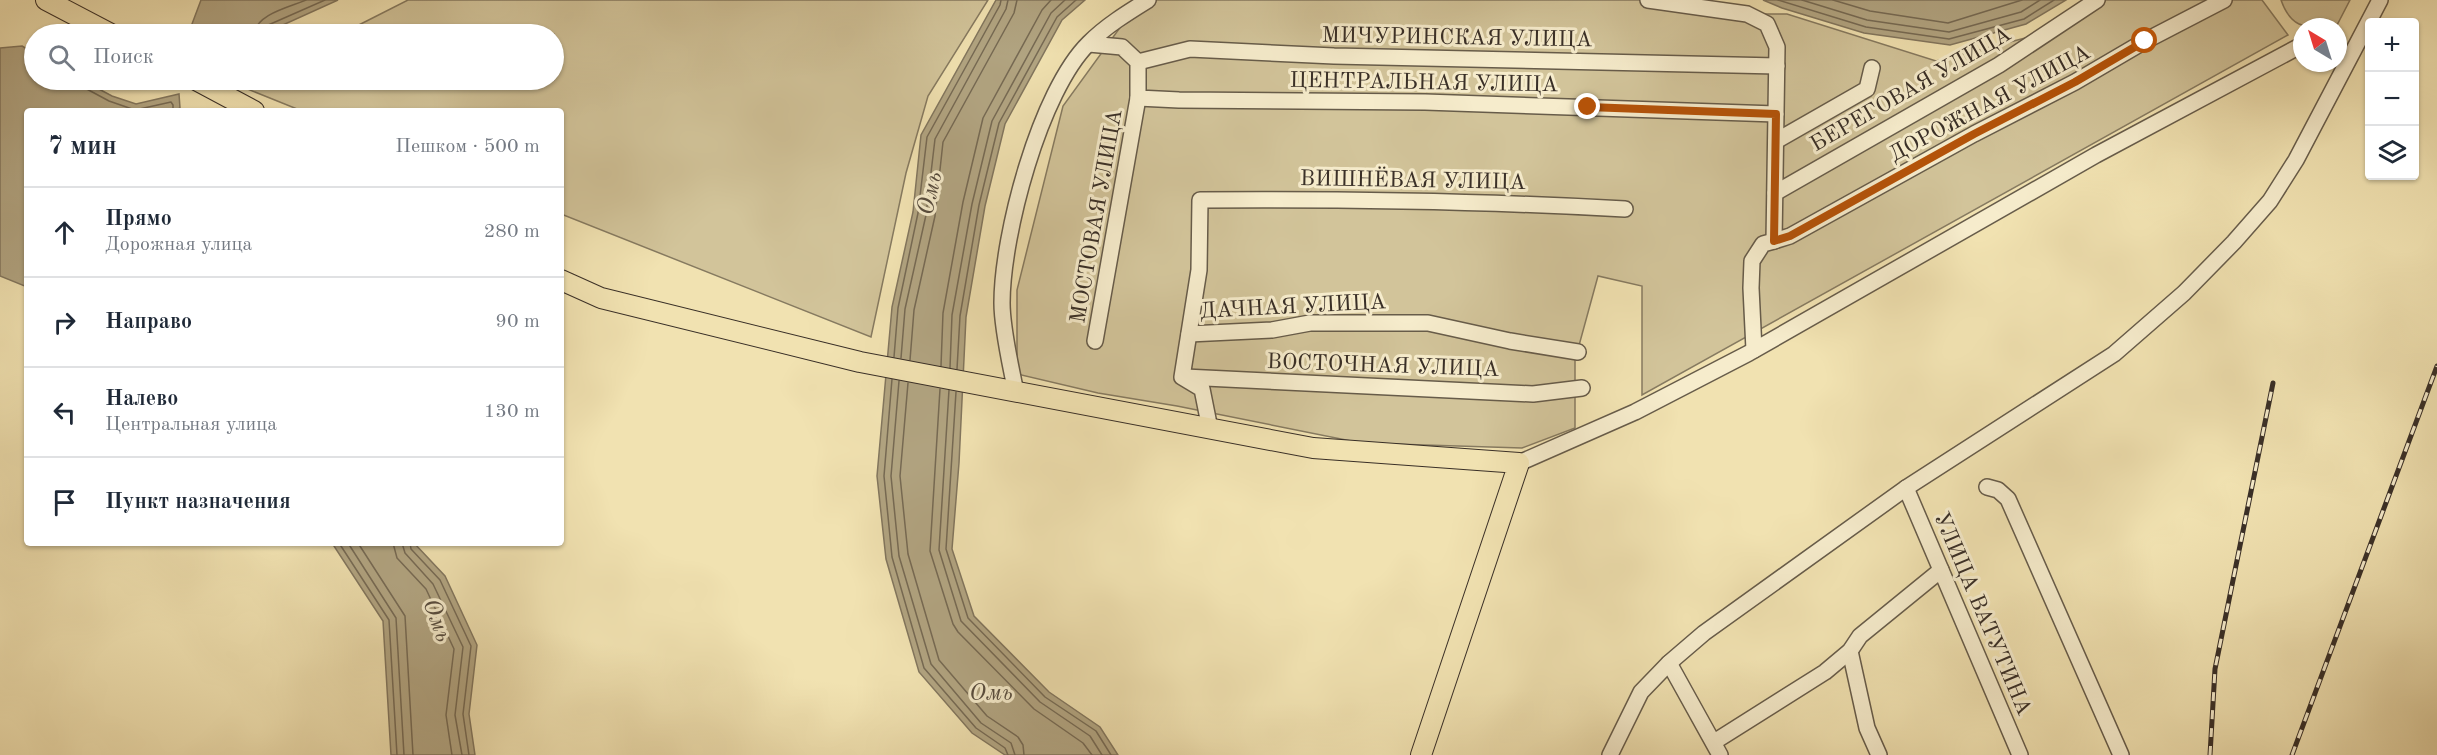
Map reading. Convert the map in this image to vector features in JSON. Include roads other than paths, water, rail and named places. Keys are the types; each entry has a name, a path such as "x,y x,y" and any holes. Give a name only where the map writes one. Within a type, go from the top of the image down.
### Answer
{"main road":[{"path":"46,0 92,24"},
{"path":"215,90 248,108"},
{"path":"564,281 601,298 860,362 1012,393 1313,448 1519,463 1421,755"}],"street":[{"path":"1012,393 1001,304 1006,246 1025,172 1046,110 1077,57 1089,44 1119,19 1148,0"},
{"path":"1648,0 1747,14 1767,24 1777,47 1774,241"},
{"name":"БЕРЕГОВАЯ УЛИЦА","path":"1775,193 1999,65 2097,0"},
{"name":"ДОРОЖНАЯ УЛИЦА","path":"1754,350 1750,288 1752,261 1763,244 1790,236 2224,0"},
{"path":"2347,54 2380,0"},
{"path":"1089,44 1122,47 1138,62"},
{"name":"МИЧУРИНСКАЯ УЛИЦА","path":"1138,62 1190,49 1334,56 1777,66"},
{"path":"1519,463 1635,412 1754,350 2096,155 2293,50"},
{"name":"МОСТОВАЯ УЛИЦА","path":"1095,341 1138,98 1138,62"},
{"path":"1776,141 1867,89 1872,68"},
{"path":"1610,755 1641,692 1669,663 1704,633 1906,488 2114,354 2184,293 2270,201 2296,160 2337,72"},
{"name":"ЦЕНТРАЛЬНАЯ УЛИЦА","path":"1138,98 1425,102 1776,114"},
{"name":"ВИШНЁВАЯ УЛИЦА","path":"1189,334 1199,270 1200,200 1321,199 1499,202 1624,209"},
{"name":"ДАЧНАЯ УЛИЦА","path":"1189,334 1272,330 1310,322 1428,323 1509,341 1578,352"},
{"path":"1189,334 1182,377 1202,389 1210,429"},
{"name":"ВОСТОЧНАЯ УЛИЦА","path":"1182,377 1533,394 1582,388"},
{"path":"1987,487 1998,490 2008,499 2121,755"},
{"name":"УЛИЦА ВАТУТИНА","path":"1906,488 2020,755"},
{"path":"1669,663 1717,748 1825,672 1850,651 1860,636 1941,570"},
{"path":"1850,651 1867,728 1879,755"}],"water":[{"path":"201,0 338,0 285,24 192,24"},
{"name":"Омь","path":"996,0 1085,0 1062,20 1005,124 985,206 966,317 959,463 952,549 974,616 1049,692 1100,727 1118,755 1005,755 972,733 919,672 886,559 877,476 892,307 913,212 921,135"},
{"path":"1763,0 2066,0 2026,24 1950,45 1864,33"},
{"path":"24,47 24,90 101,90 136,104 179,94 180,108 24,108 24,286 0,276 0,48"},
{"name":"Омь","path":"334,546 417,546 445,576 477,645 469,714 475,755 391,755 383,621"}],"railway":[{"path":"2292,755 2437,366"},
{"path":"2210,755 2215,669 2273,383"}]}
